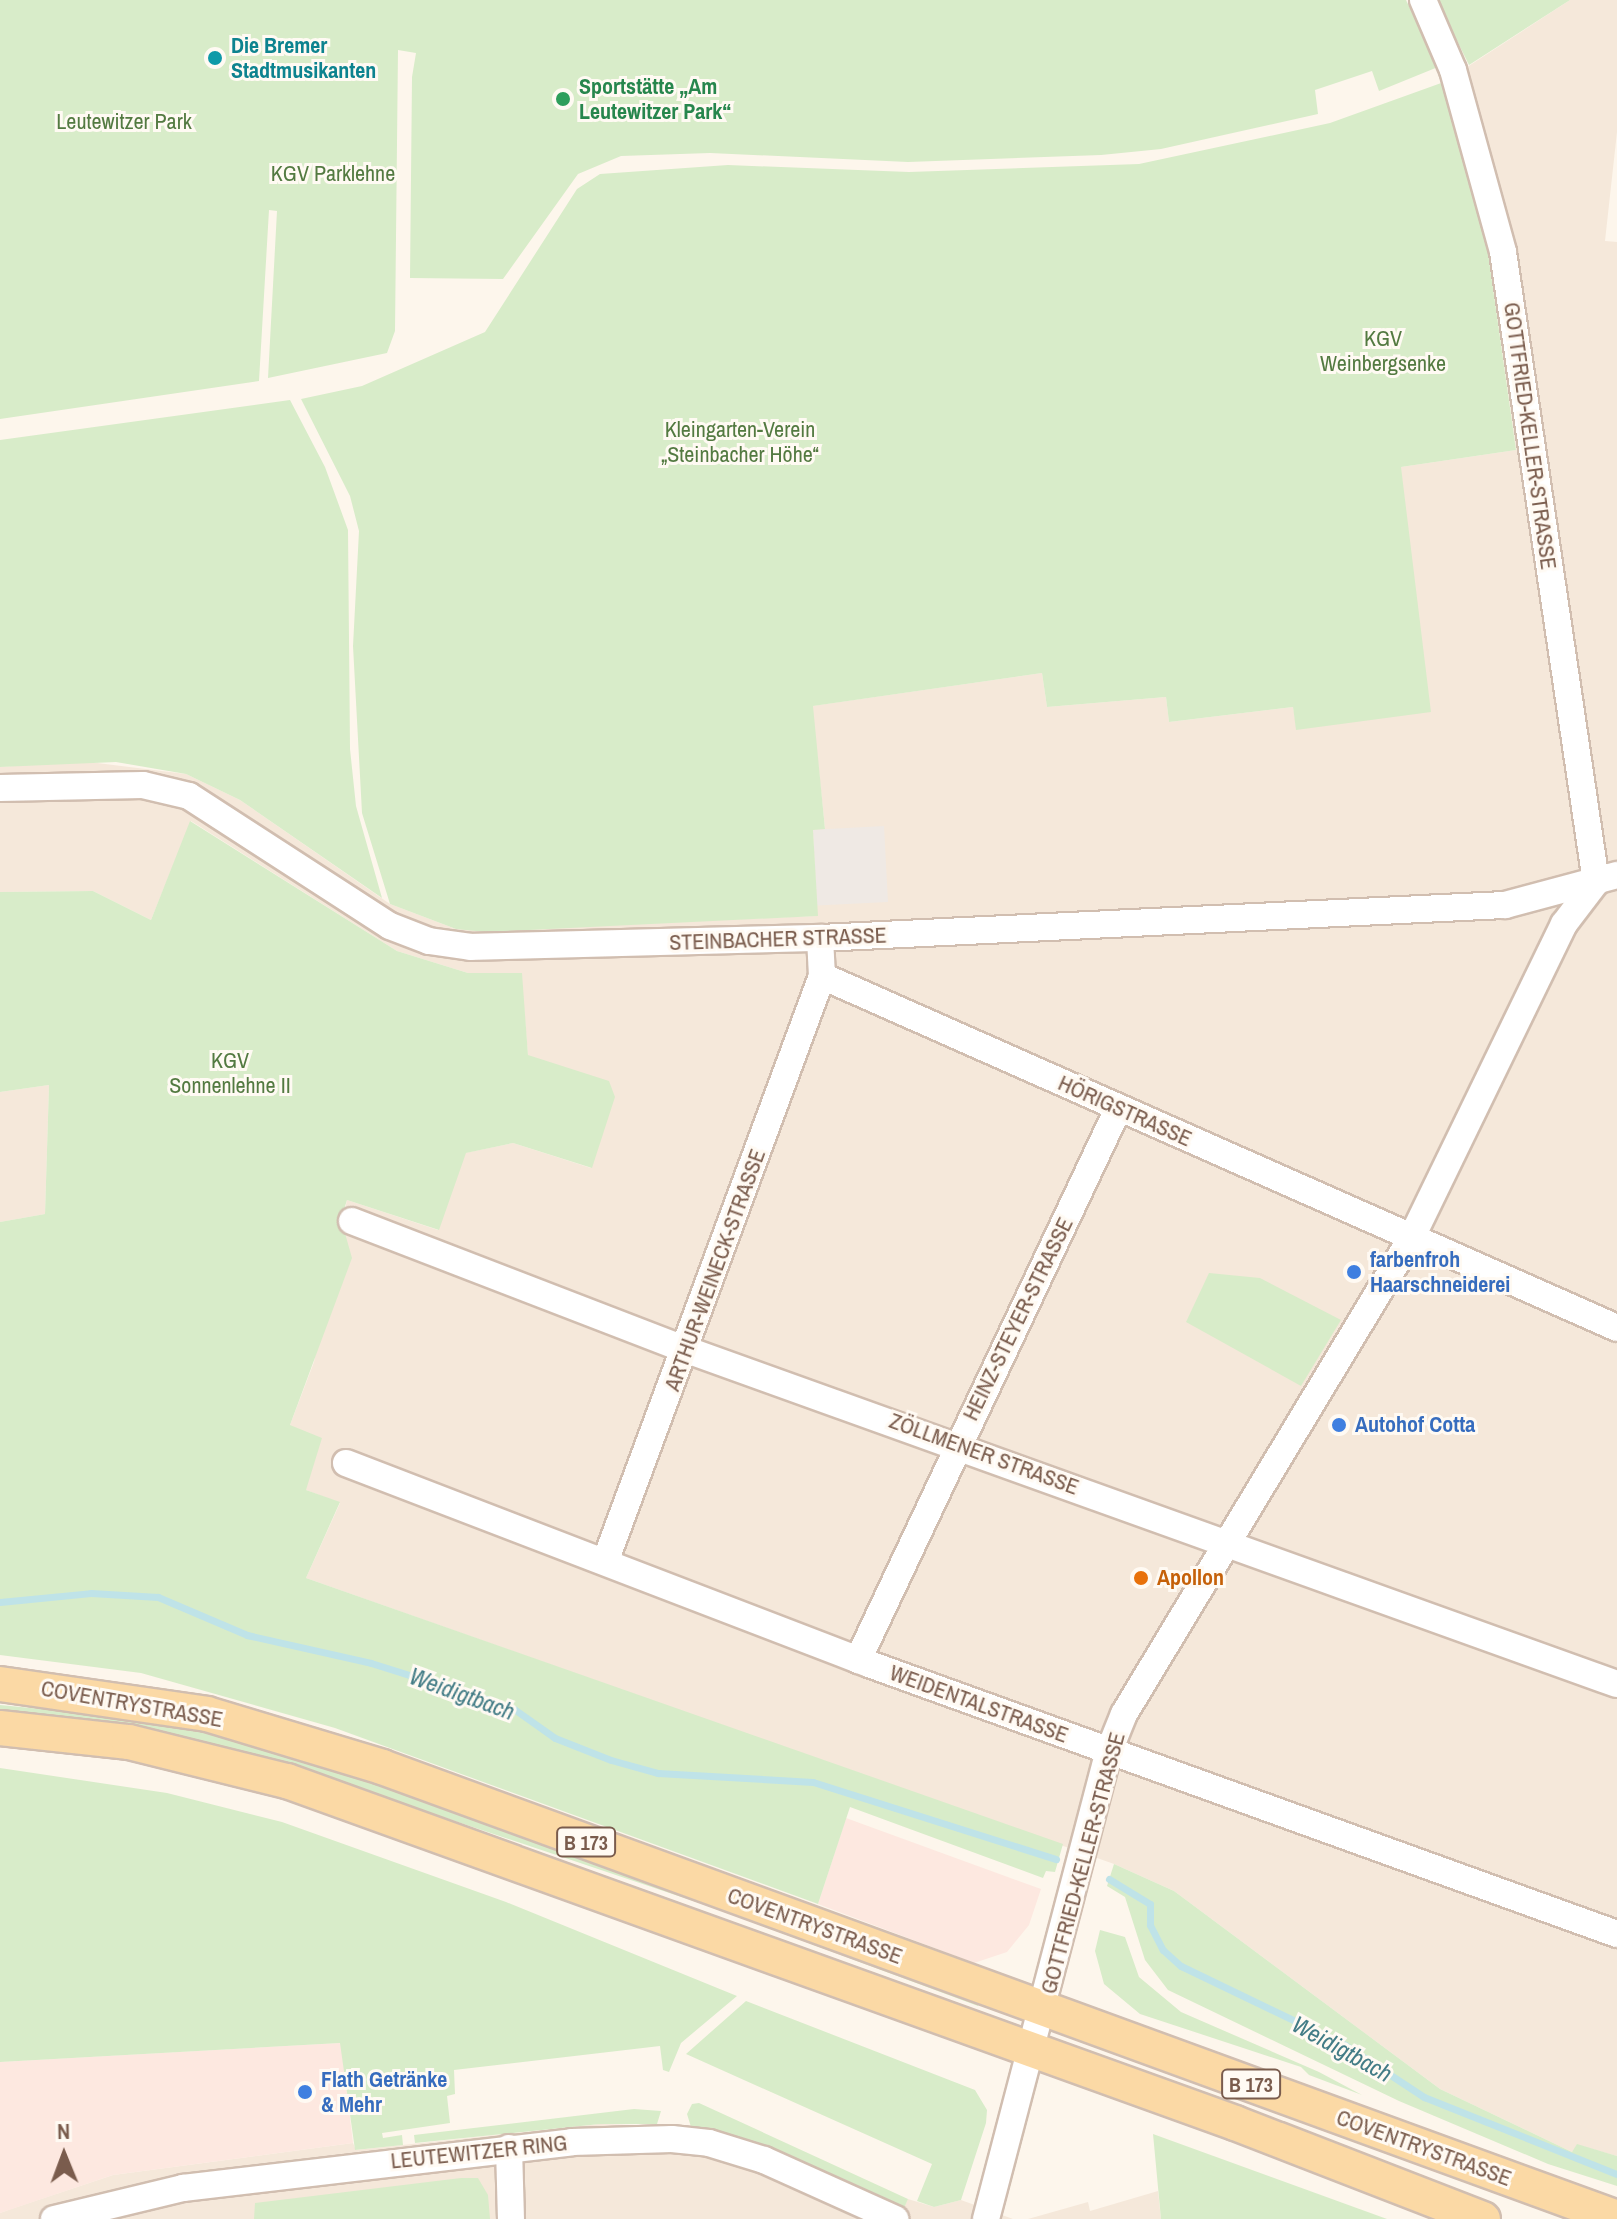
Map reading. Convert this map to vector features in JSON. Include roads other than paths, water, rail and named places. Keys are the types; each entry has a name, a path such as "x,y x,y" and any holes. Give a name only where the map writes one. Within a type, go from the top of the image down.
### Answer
{"main road":[{"name":"COVENTRYSTRASSE","path":"0,1684 177,1708 302,1741 1617,2218"},
{"name":"COVENTRYSTRASSE","path":"0,1728 129,1742 287,1781 1034,2051 1483,2219"}],"street":[{"name":"GOTTFRIED-KELLER-STRASSE","path":"1034,2051 1109,1751 1124,1714 1225,1541 1412,1237 1564,924 1606,879 1503,252 1453,70 1423,0"},
{"name":"STEINBACHER STRASSE","path":"0,788 143,785 189,796 355,906 429,941 522,950 1505,905 1606,879"},
{"path":"820,938 822,976"},
{"name":"HÖRIGSTRASSE","path":"822,976 1617,1328"},
{"name":"ARTHUR-WEINECK-STRASSE","path":"605,1562 687,1350 822,976"},
{"name":"HEINZ-STEYER-STRASSE","path":"858,1660 1118,1109"},
{"name":"ZÖLLMENER STRASSE","path":"352,1221 687,1350 958,1444 1617,1684"},
{"name":"WEIDENTALSTRASSE","path":"346,1463 858,1660 1617,1934"},
{"path":"986,2219 1034,2051"},
{"name":"LEUTEWITZER RING","path":"54,2219 183,2188 586,2141 709,2143 764,2160 895,2219"},
{"path":"509,2148 511,2219"}],"waterway":[{"name":"Weidigtbach","path":"0,1602 91,1593 158,1597 247,1635 371,1663 489,1700 514,1709 555,1738 611,1760 658,1773 813,1782 1056,1859"},
{"name":"Weidigtbach","path":"1109,1879 1150,1904 1150,1925 1163,1950 1181,1966 1345,2045 1424,2097 1617,2174"}],"place":[{"name":"Die Bremer Stadtmusikanten","path":"215,58"},
{"name":"Sportstätte „Am Leutewitzer Park“","path":"563,99"},
{"name":"farbenfroh Haarschneiderei","path":"1354,1272"},
{"name":"Autohof Cotta","path":"1339,1425"},
{"name":"Apollon","path":"1141,1578"},
{"name":"Flath Getränke & Mehr","path":"305,2092"}],"park label":[{"name":"Leutewitzer Park","path":"124,122"},
{"name":"KGV Parklehne","path":"333,174"},
{"name":"KGV Weinbergsenke","path":"1383,350"},
{"name":"Kleingarten-Verein „Steinbacher Höhe“","path":"740,442"},
{"name":"KGV Sonnenlehne II","path":"230,1072"}]}
